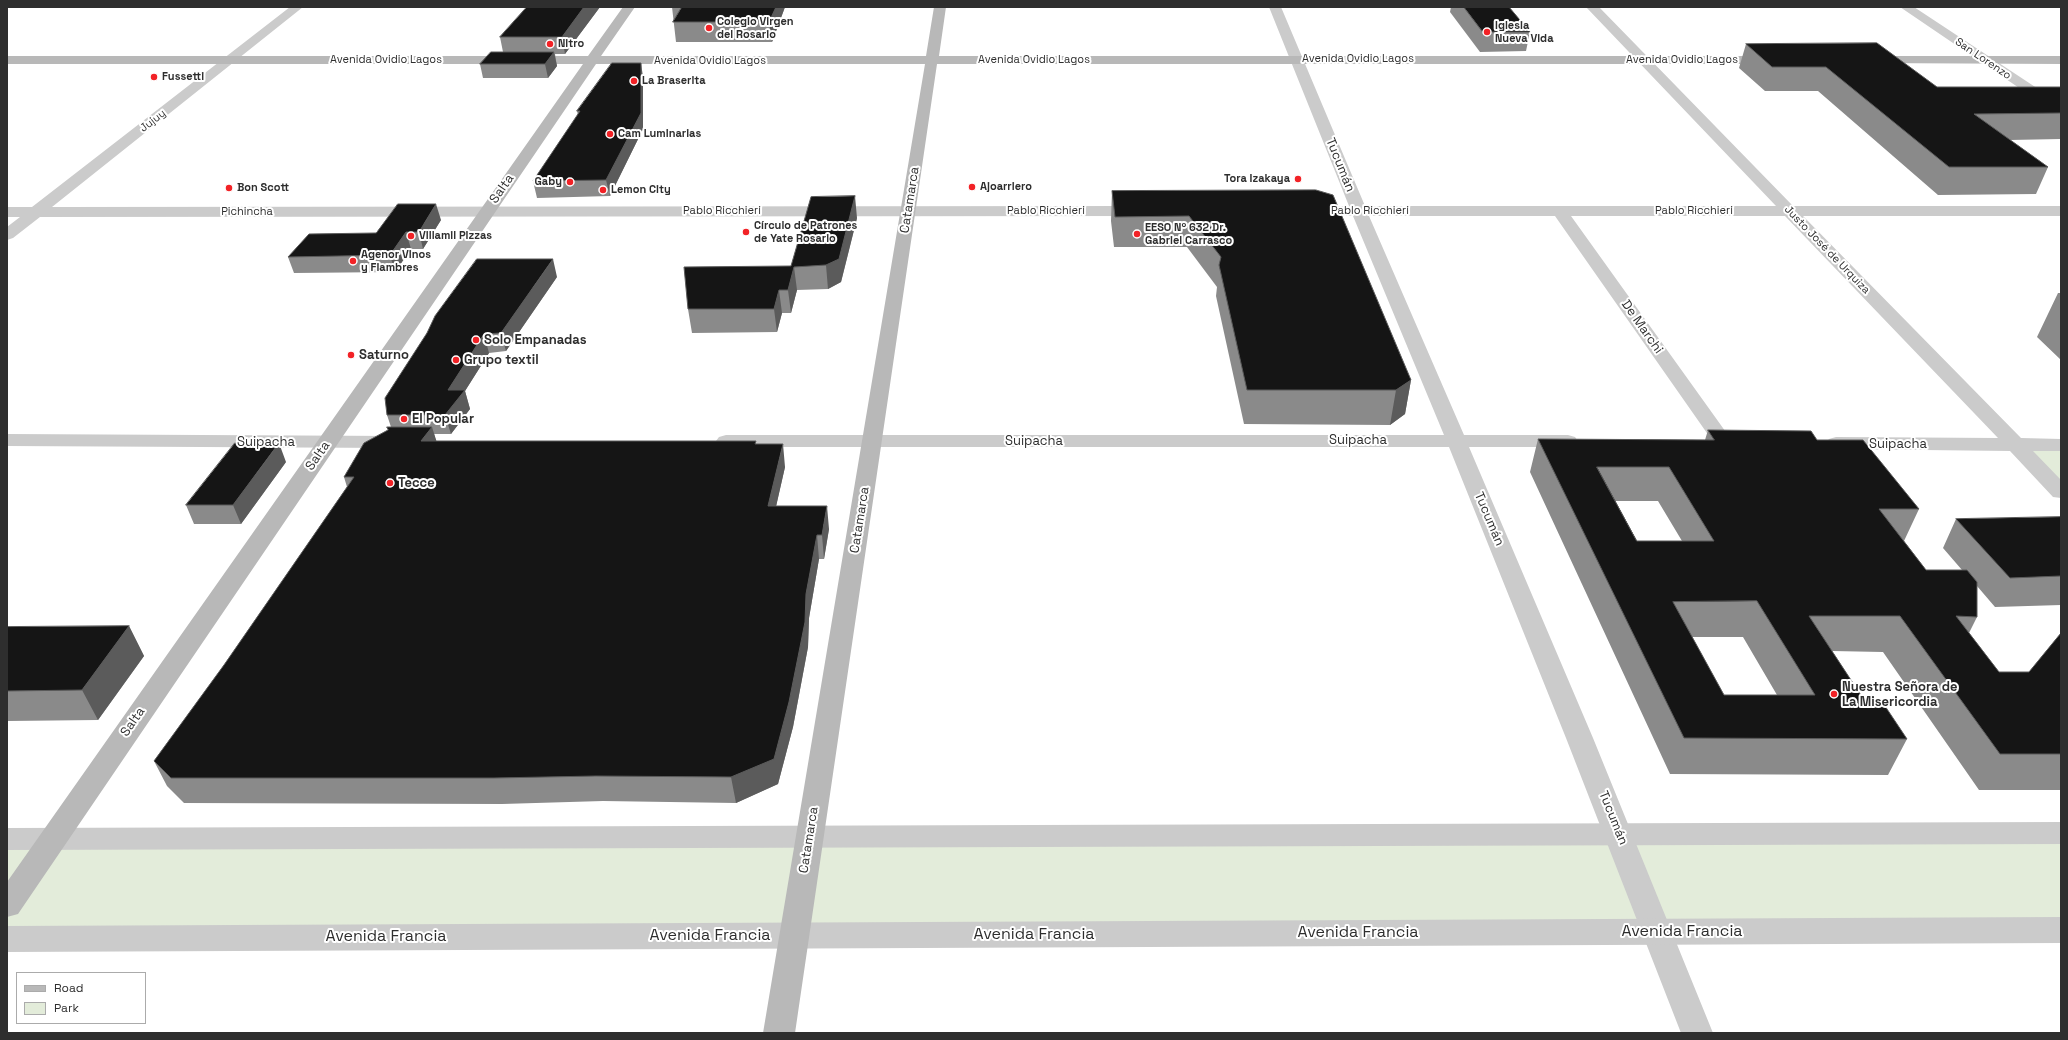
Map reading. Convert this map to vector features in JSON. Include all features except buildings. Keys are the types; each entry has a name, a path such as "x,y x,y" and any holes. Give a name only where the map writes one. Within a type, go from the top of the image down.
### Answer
{"main road":[{"name":"Salta","path":"7,905 629,7"},
{"name":"Catamarca","path":"779,1033 940,7"},
{"name":"Avenida Ovidio Lagos","path":"7,60 1786,60"},
{"path":"1858,60 2061,60"}],"street":[{"name":"Jujuy","path":"7,235 232,60 297,7"},
{"name":"Tucumán","path":"1275,7 1299,59 1359,211 1620,834 1697,1033"},
{"name":"Justo José de Urquiza","path":"1592,7 2061,492"},
{"name":"San Lorenzo","path":"1906,7 2061,110"},
{"name":"Pablo Ricchieri","path":"487,212 1161,211"},
{"name":"Pablo Ricchieri","path":"1295,211 2061,211"},
{"name":"De Marchi","path":"1560,211 1731,442 1700,442"},
{"name":"Pichincha","path":"7,212 487,212"},
{"name":"Suipacha","path":"7,440 414,442"},
{"name":"Suipacha","path":"706,442 1590,441"},
{"name":"Suipacha","path":"1818,443 2061,445"},
{"path":"7,839 2061,833"},
{"name":"Avenida Francia","path":"7,939 2061,930"}],"green space":[{"path":"2015,444 2061,445 2061,492"},
{"path":"2061,833 2061,930 7,939 7,839"}],"place":[{"name":"Colegio Virgen del Rosario","path":"709,28"},
{"name":"Iglesia Nueva Vida","path":"1487,32"},
{"name":"Nitro","path":"550,44"},
{"name":"Fussetti","path":"154,77"},
{"name":"La Braserita","path":"634,81"},
{"name":"Cam Luminarias","path":"610,134"},
{"name":"Tora Izakaya","path":"1298,179"},
{"name":"Gaby","path":"570,182"},
{"name":"Ajoarriero","path":"972,187"},
{"name":"Bon Scott","path":"229,188"},
{"name":"Lemon City","path":"603,190"},
{"name":"Círculo de Patrones de Yate Rosario","path":"746,232"},
{"name":"EESO Nº 632 Dr. Gabriel Carrasco","path":"1137,234"},
{"name":"Villamil Pizzas","path":"411,236"},
{"name":"Agenor Vinos y Fiambres","path":"353,261"},
{"name":"Solo Empanadas","path":"476,340"},
{"name":"Saturno","path":"351,355"},
{"name":"Grupo textil","path":"456,360"},
{"name":"El Popular","path":"404,419"},
{"name":"Tecce","path":"390,483"},
{"name":"Nuestra Señora de La Misericordia","path":"1834,694"}]}
